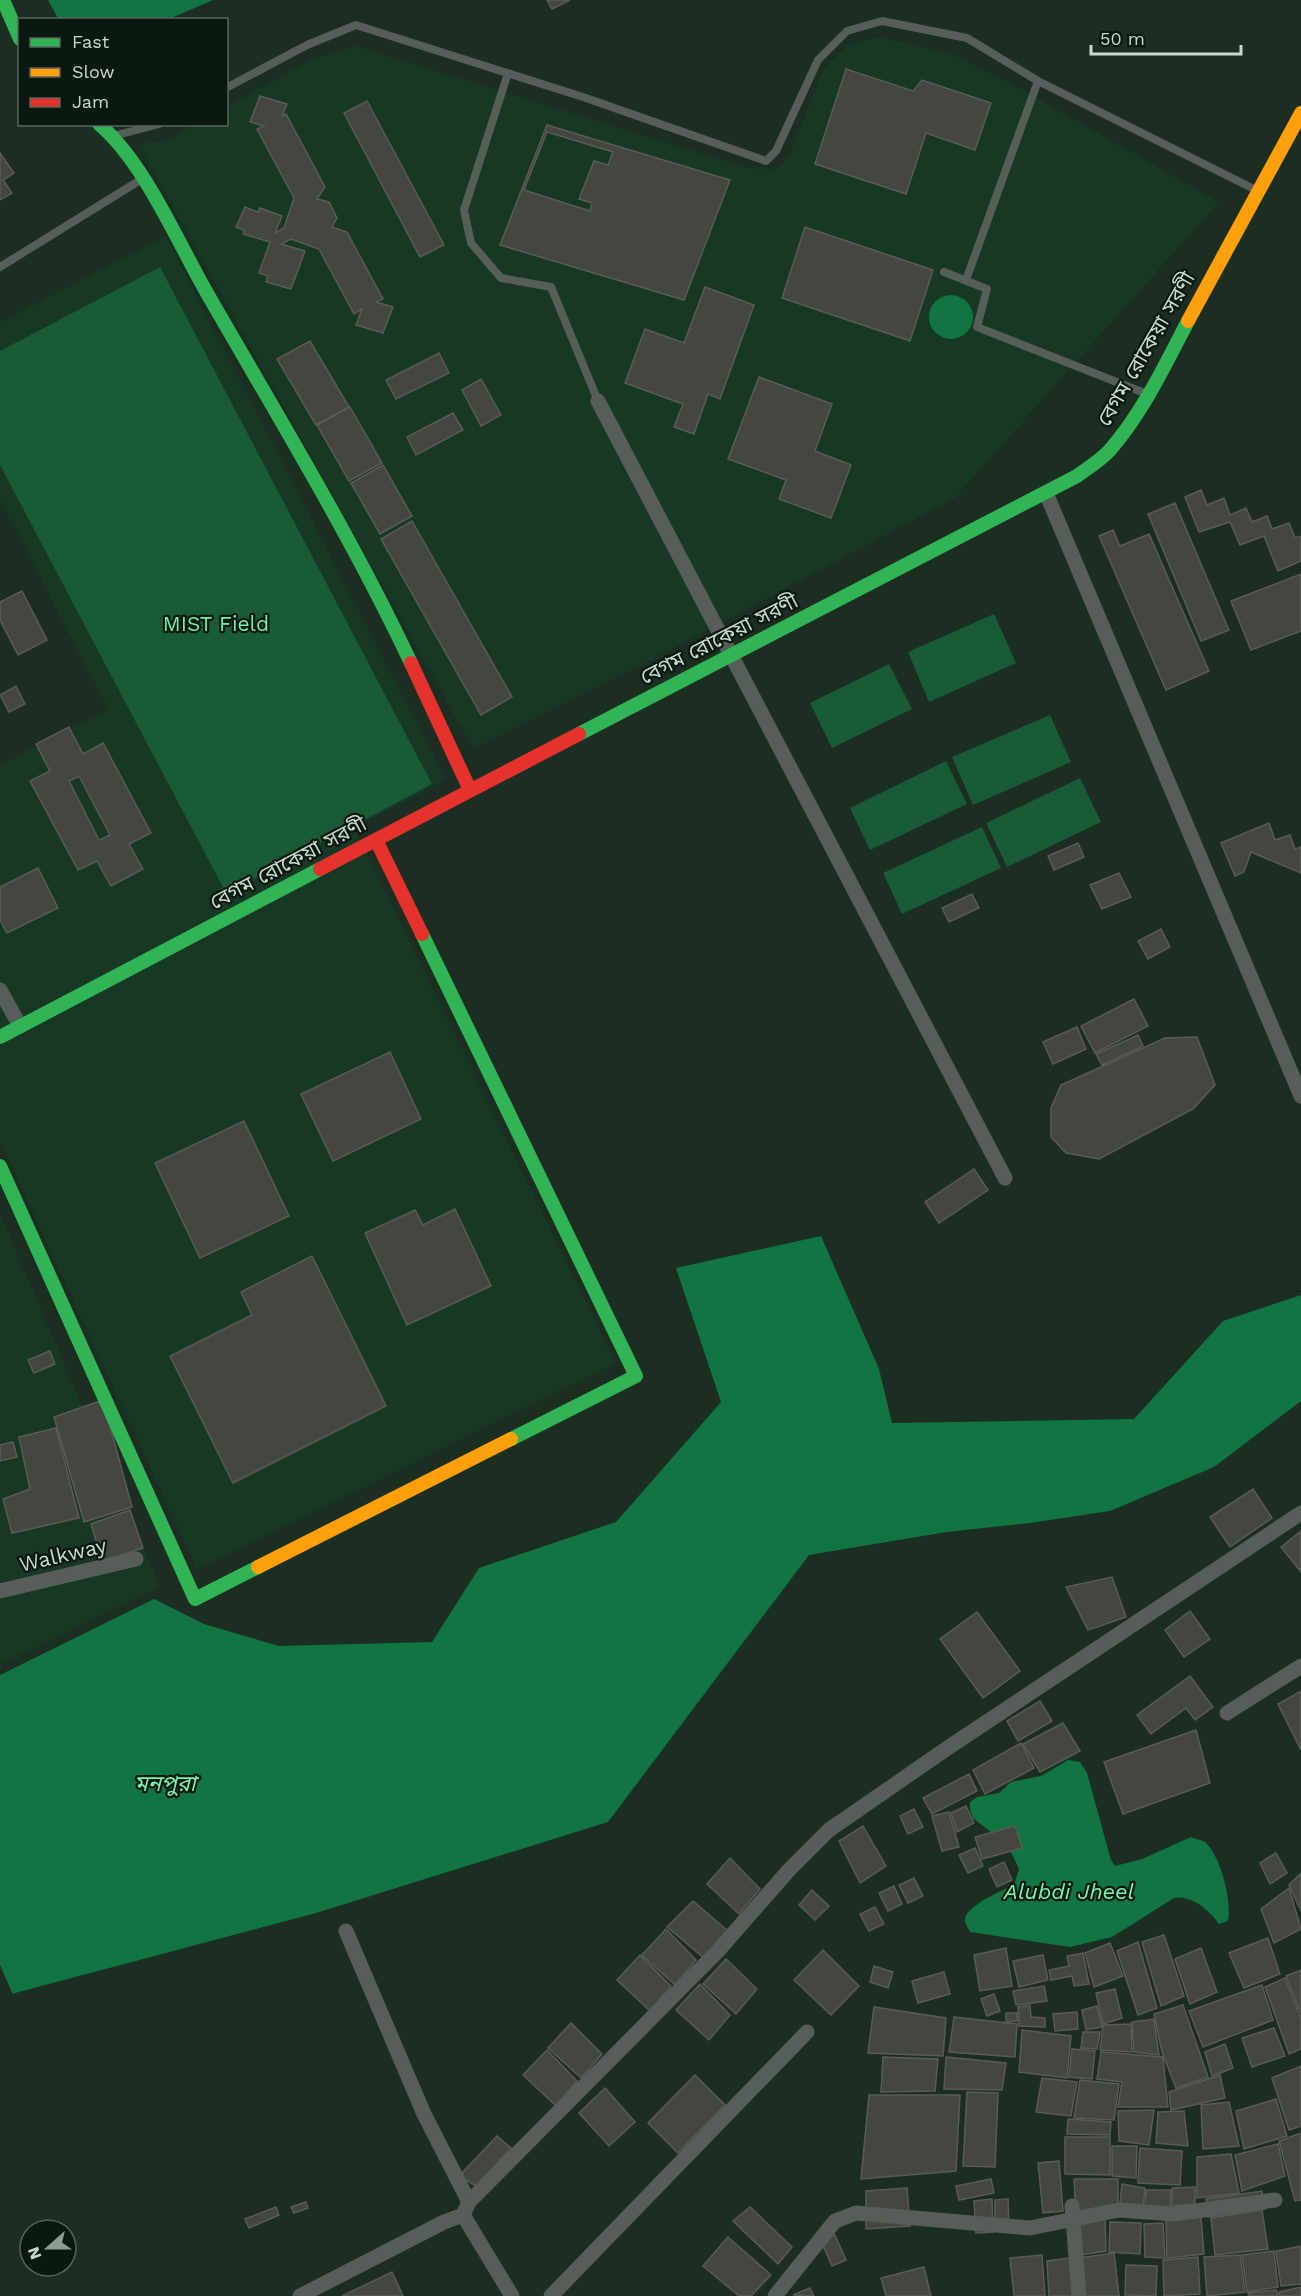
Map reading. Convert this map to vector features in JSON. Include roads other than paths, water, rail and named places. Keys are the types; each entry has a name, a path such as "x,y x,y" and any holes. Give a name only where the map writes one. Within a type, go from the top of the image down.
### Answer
{"street":[{"path":"3,0 18,34"},
{"name":"বেগম রোকেয়া সরণী","path":"0,1037 470,790 733,656 1077,476 1109,452 1148,394 1301,113"},
{"path":"101,126 113,136 143,178 210,299 291,436 386,613 470,790"},
{"path":"598,401 1005,1178"},
{"path":"1046,494 1301,1096"},
{"path":"0,1166 195,1599 636,1376 376,840"},
{"path":"0,990 20,1026"},
{"path":"300,2296 466,2209 709,1960 789,1870 830,1830 949,1747 1301,1513"},
{"name":"Walkway","path":"0,1592 136,1559"},
{"path":"1227,1713 1301,1666"},
{"path":"346,1930 466,2209 512,2296"},
{"path":"551,2296 807,2032"},
{"path":"775,2296 834,2221 856,2212 1030,2228 1072,2212 1119,2210 1174,2214 1275,2200"},
{"path":"1072,2212 1079,2296"}],"lane":[{"path":"228,87 308,45 356,26 508,73 766,161 776,151 818,60 847,31 882,21 967,38 1038,81 1259,191"},
{"path":"508,73 464,210 471,243 501,278 551,287 598,401"},
{"path":"966,280 1038,81"},
{"path":"113,136 151,126"},
{"path":"0,267 143,178"},
{"path":"944,272 987,288 977,327 1148,394"}],"water":[{"path":"48,0 213,0 171,18 58,18"},
{"path":"951,295 966,302 973,317 966,332 951,339 936,332 929,317 936,302"},
{"name":"মনপুরা","path":"821,1236 879,1369 892,1423 1134,1419 1223,1321 1301,1295 1301,1401 1214,1467 1110,1511 947,1532 809,1555 608,1822 316,1913 0,1997 0,1675 154,1599 204,1624 279,1646 432,1642 479,1568 616,1522 721,1402 676,1268"},
{"name":"Alubdi Jheel","path":"1068,1760 1080,1762 1087,1773 1111,1860 1115,1866 1142,1859 1191,1837 1204,1841 1216,1858 1224,1880 1227,1891 1228,1921 1219,1924 1199,1904 1180,1897 1174,1898 1112,1937 1070,1947 970,1932 965,1920 968,1913 987,1898 1014,1885 1019,1869 1012,1854 996,1836 973,1818 970,1802 977,1797 999,1793 1011,1782 1041,1776"}],"park label":[{"name":"MIST Field","path":"216,624"}]}
